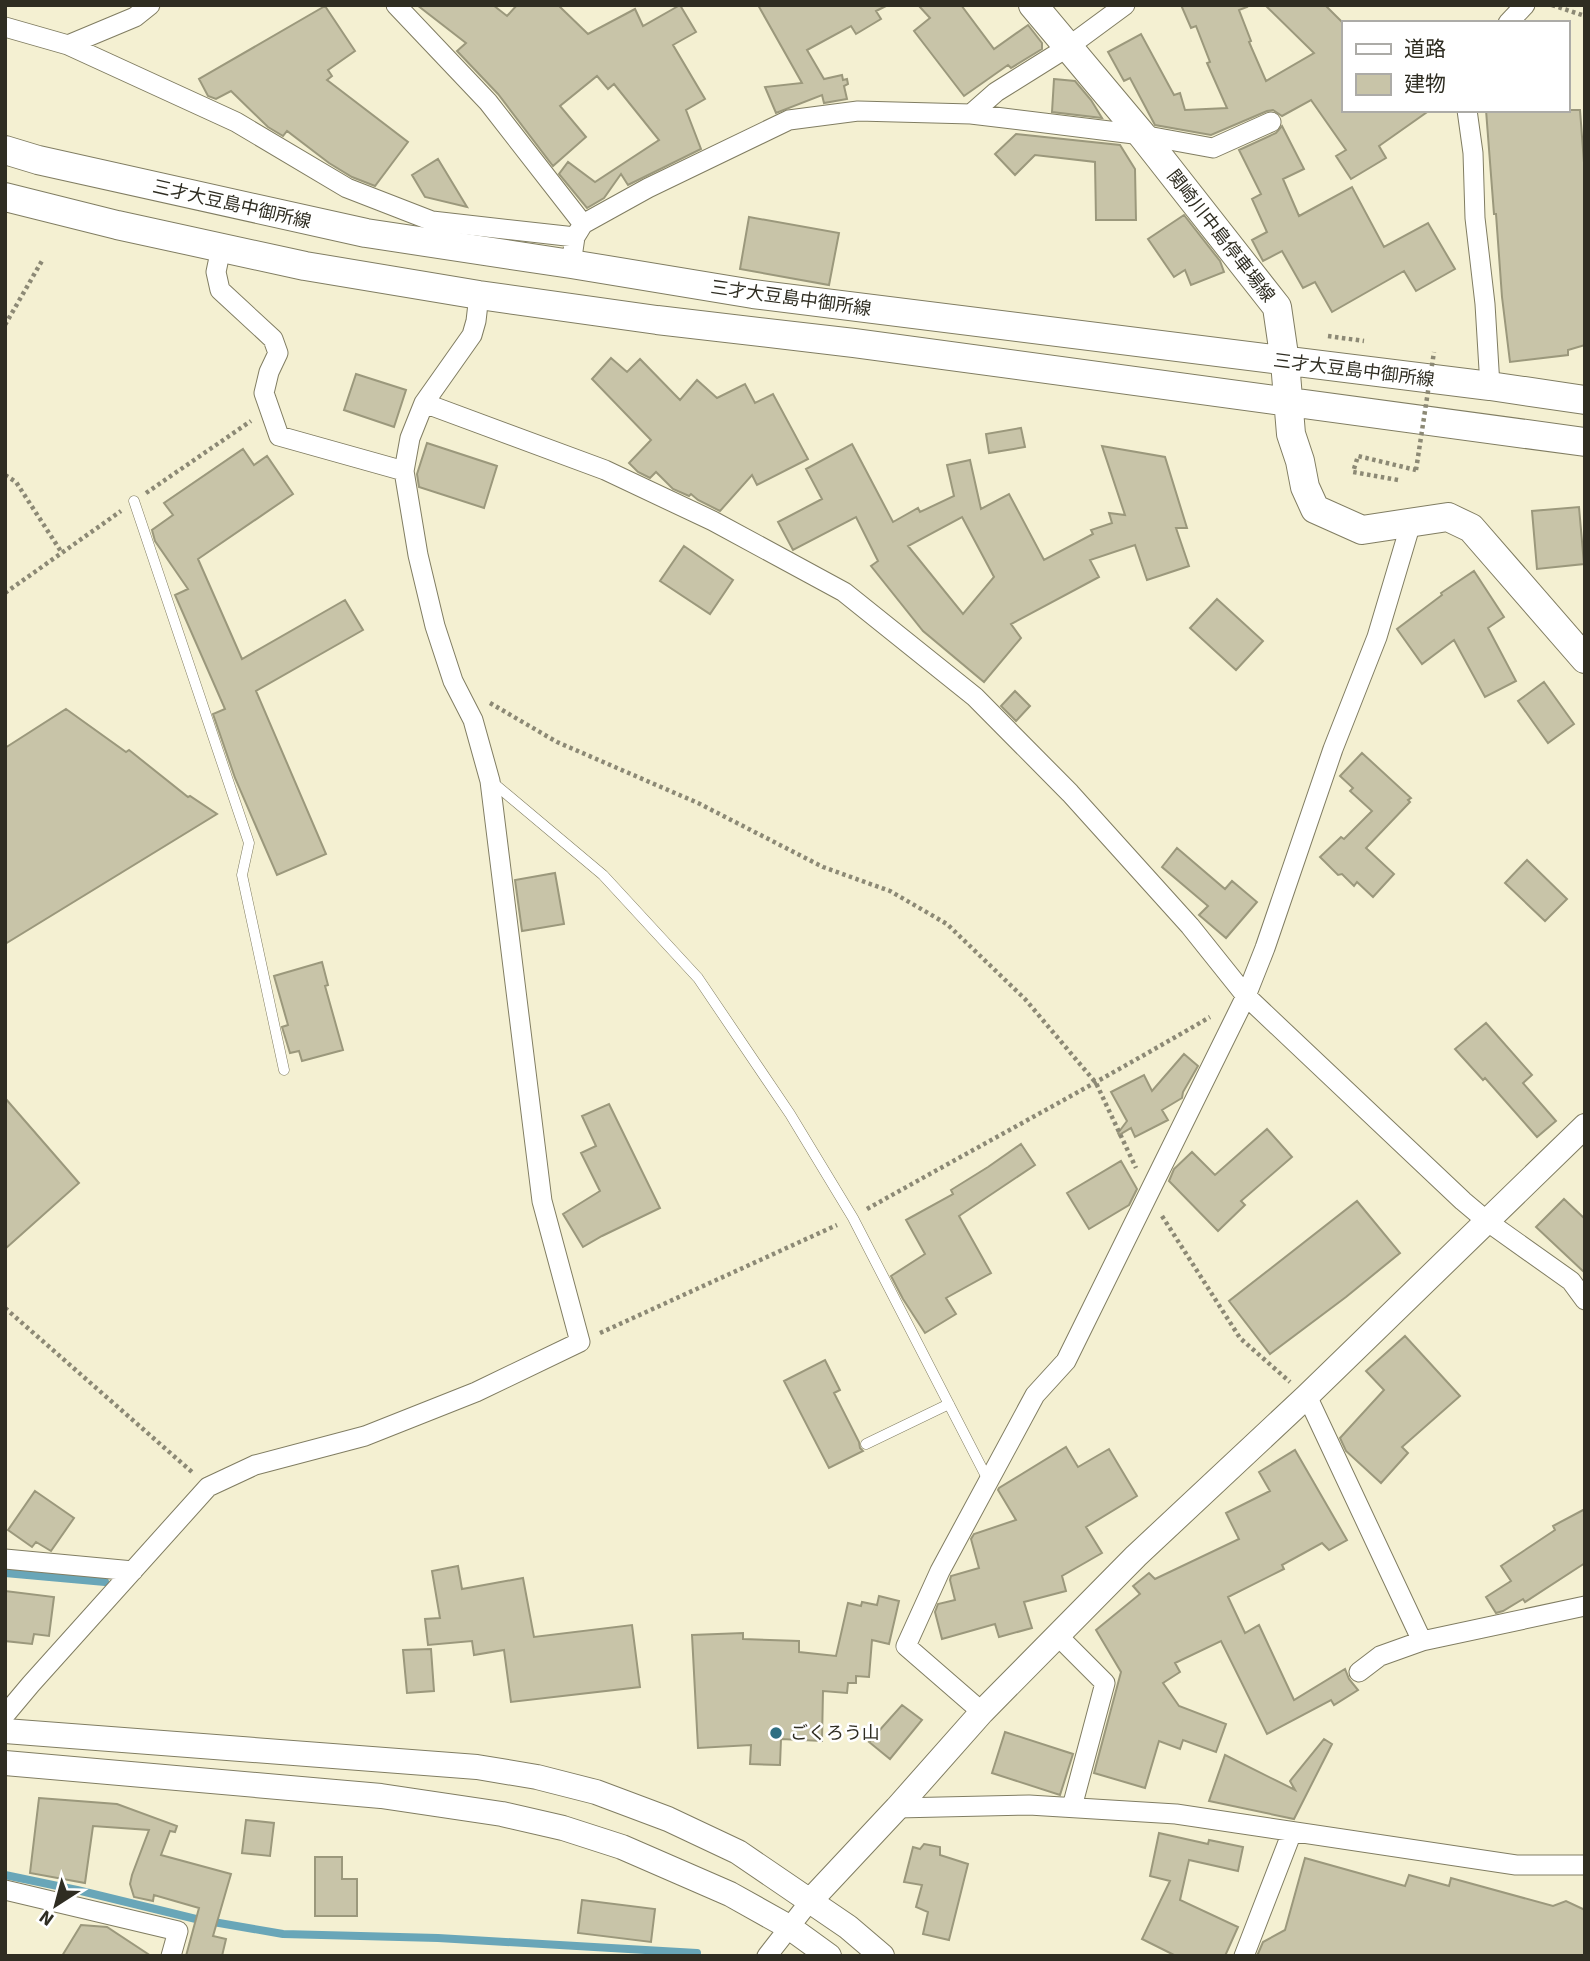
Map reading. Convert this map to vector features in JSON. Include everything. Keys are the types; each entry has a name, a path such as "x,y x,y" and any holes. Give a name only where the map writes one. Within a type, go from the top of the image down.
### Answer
{"main road":[{"name":"関崎川中島停車場線","path":"1033,5 1142,135 1277,307 1290,403 1291,434 1305,487 1315,509 1362,530 1448,517 1471,528 1585,659"},
{"name":"三才大豆島中御所線","path":"5,150 38,160 366,233 576,242 753,294 1585,400"},
{"name":"三才大豆島中御所線","path":"5,197 117,225 305,266 479,295 1585,442"}],"street":[{"path":"68,44 135,17 150,5"},
{"path":"396,5 488,103 576,242"},
{"path":"971,114 996,92 1068,47 1125,5"},
{"path":"1510,21 1525,5"},
{"path":"5,27 68,44 236,122 347,188 432,221 576,242 648,188 789,120 858,111 971,114 1142,135 1213,148 1272,122"},
{"path":"1468,112 1490,386"},
{"path":"221,248 216,272 220,290 273,339 278,353 269,372 264,393 279,436 404,471"},
{"path":"5,1715 208,1486 255,1465 365,1436 476,1392 580,1342 542,1201 490,781 473,720 453,681 435,626 418,555 404,471 410,438 424,403 472,335 479,295"},
{"path":"424,403 605,470 713,521 844,592 975,697 1089,814 1190,926 1246,996 1462,1201 1570,1281 1585,1300"},
{"path":"982,1712 906,1646 940,1572 1035,1395 1066,1361 1246,996 1333,749 1377,637 1410,523"},
{"path":"768,1956 810,1901 982,1712 1136,1556 1307,1396 1585,1126"},
{"path":"1307,1396 1422,1641"},
{"path":"5,1559 133,1571"},
{"path":"1359,1672 1380,1656 1422,1641 1585,1606"},
{"path":"1058,1636 1105,1683 1072,1807"},
{"path":"5,1731 477,1767 537,1777 597,1792 668,1819 738,1852 848,1927 882,1956"},
{"path":"5,1763 381,1796 502,1814 564,1828 622,1847 730,1894 789,1927 829,1956"},
{"path":"897,1808 1029,1805 1176,1814 1516,1865 1585,1865"},
{"path":"1244,1956 1293,1832"},
{"path":"5,1889 178,1931 171,1956"}],"lane":[{"path":"134,501 249,843 242,875 284,1070"},
{"path":"490,781 603,875 698,978 790,1114 852,1218 989,1480"},
{"path":"866,1444 949,1404"}],"path":[{"path":"1552,5 1585,16"},
{"path":"5,325 43,259"},
{"path":"1398,480 1353,472 1358,456 1416,470 1434,352"},
{"path":"5,593 269,409"},
{"path":"5,475 16,482 62,553"},
{"path":"453,681 557,742 698,803 823,867 890,891 947,924 1025,999 1096,1083 1149,1196 1240,1338 1307,1396"},
{"path":"580,1342 852,1218 1096,1083 1246,996"},
{"path":"5,1308 208,1486"}],"building":[{"path":"417,5 493,5 507,16 517,5 558,5 588,34 635,9 643,26 680,5 696,32 673,45 705,99 686,110 701,149 628,185 621,174 604,198 587,208 559,174 568,162 595,182 659,140 614,84 608,89 597,76 560,106 586,137 553,166 498,94 457,51 466,43"},
{"path":"758,5 888,5 876,11 881,19 856,34 851,26 807,50 824,79 842,75 843,80 847,79 848,84 844,86 847,99 824,103 822,95 776,113 765,87 802,83"},
{"path":"918,5 961,5 994,49 1028,25 1042,43 1042,49 1011,68 1008,65 964,96 914,31 930,18"},
{"path":"1181,5 1246,5 1247,7 1239,10 1266,81 1314,53 1265,5 1325,5 1342,22 1342,112 1427,112 1379,146 1386,158 1351,179 1336,156 1346,150 1311,100 1282,116 1273,110 1267,111 1211,135 1155,125 1130,78 1124,81 1108,52 1141,34 1174,95 1180,93 1185,110 1227,108 1207,63 1210,62 1196,26 1191,28"},
{"path":"325,6 355,51 328,70 332,76 327,80 408,142 375,186 352,177 329,163 287,131 283,136 268,127 231,91 216,99 208,96 199,79"},
{"path":"1054,79 1075,81 1102,118 1052,112"},
{"path":"1580,110 1585,176 1585,345 1568,350 1568,355 1510,362 1486,112"},
{"path":"1282,126 1304,169 1283,179 1299,216 1352,187 1384,247 1428,223 1455,269 1416,291 1404,271 1332,312 1315,282 1303,288 1282,251 1263,261 1252,240 1267,232 1252,199 1261,194 1239,150 1276,133"},
{"path":"1016,134 1120,145 1135,169 1136,220 1096,220 1095,162 1035,155 1015,175 995,154"},
{"path":"438,159 467,207 425,197 412,175"},
{"path":"1184,215 1220,261 1224,272 1191,285 1185,270 1174,277 1148,239"},
{"path":"749,217 839,233 829,285 740,269"},
{"path":"611,358 627,372 640,359 680,400 697,380 717,398 745,384 755,403 773,394 808,459 757,485 752,475 720,511 691,494 689,496 673,489 656,472 650,478 638,472 629,463 651,440 592,379"},
{"path":"356,374 406,390 394,427 344,410"},
{"path":"1021,428 1025,447 989,453 986,434"},
{"path":"427,443 497,466 484,508 419,487 417,474"},
{"path":"852,444 893,522 918,508 920,512 954,496 947,465 970,460 981,509 1009,494 1044,560 1093,534 1091,530 1112,523 1109,513 1125,515 1102,446 1165,457 1187,528 1176,528 1189,566 1147,580 1135,545 1090,560 1099,577 1011,624 1021,638 984,682 923,631 871,566 878,561 856,517 793,550 778,522 822,499 806,469","holes":["962,517 994,577 963,614 908,546"]},
{"path":"243,449 254,465 267,456 293,494 198,559 242,659 345,600 363,630 256,691 326,854 277,875 235,778 213,714 225,709 175,595 188,589 155,541 152,530 173,515 164,503"},
{"path":"1579,507 1584,564 1537,569 1532,511"},
{"path":"684,546 733,580 710,614 660,581"},
{"path":"1474,571 1504,617 1488,628 1516,681 1485,697 1454,640 1422,664 1397,629 1442,595 1441,593"},
{"path":"1217,599 1263,641 1236,670 1190,628"},
{"path":"1544,682 1574,724 1548,743 1518,701"},
{"path":"1015,691 1030,706 1016,721 1001,706"},
{"path":"66,709 126,752 129,750 188,797 217,814 5,944 5,748"},
{"path":"1362,753 1411,798 1366,848 1394,874 1373,897 1357,882 1354,886 1342,874 1338,875 1320,857 1341,837 1344,839 1372,811 1350,791 1353,788 1340,776"},
{"path":"1177,848 1225,889 1232,881 1257,902 1226,938 1199,915 1208,906 1162,867"},
{"path":"1527,860 1567,899 1545,921 1505,883"},
{"path":"555,873 564,924 522,931 515,880"},
{"path":"322,962 328,985 325,986 343,1050 302,1061 299,1051 290,1053 282,1027 288,1025 274,976"},
{"path":"1486,1023 1532,1075 1523,1083 1556,1121 1537,1137 1485,1078 1483,1080 1455,1049"},
{"path":"1184,1054 1198,1066 1182,1098 1162,1110 1168,1120 1135,1137 1131,1128 1119,1135 1127,1121 1111,1092 1144,1075 1152,1091"},
{"path":"5,1098 79,1183 5,1249"},
{"path":"609,1104 660,1208 583,1247 563,1214 600,1191 581,1153 596,1146 582,1116"},
{"path":"1267,1129 1292,1157 1241,1201 1245,1205 1218,1231 1169,1181 1174,1169 1192,1152 1215,1175"},
{"path":"1021,1144 1035,1165 959,1216 991,1273 946,1298 956,1314 925,1333 891,1276 925,1254 906,1220 953,1194 951,1190"},
{"path":"1121,1161 1137,1189 1129,1205 1089,1229 1067,1193"},
{"path":"1564,1199 1585,1219 1585,1273 1536,1227"},
{"path":"1357,1201 1400,1253 1270,1354 1229,1301"},
{"path":"1405,1336 1460,1396 1402,1447 1408,1453 1381,1483 1346,1451 1340,1438 1384,1390 1366,1371"},
{"path":"825,1360 840,1390 834,1393 863,1451 829,1468 784,1381"},
{"path":"1066,1447 1078,1467 1109,1449 1137,1496 1086,1527 1102,1553 1062,1576 1066,1591 1024,1602 1032,1628 999,1637 995,1624 942,1639 935,1612 938,1604 955,1600 951,1576 979,1568 971,1539 974,1534 1016,1520 999,1488"},
{"path":"1295,1450 1347,1540 1329,1550 1322,1543 1282,1565 1284,1569 1228,1597 1245,1633 1259,1625 1294,1700 1345,1669 1358,1690 1334,1705 1331,1700 1267,1734 1221,1641 1175,1663 1180,1672 1163,1683 1179,1706 1226,1724 1216,1752 1183,1740 1180,1749 1159,1741 1145,1788 1094,1773 1121,1672 1096,1630 1140,1594 1133,1586 1149,1573 1155,1579 1239,1539 1226,1513 1270,1491 1259,1472"},
{"path":"35,1491 74,1518 51,1551 36,1542 32,1547 8,1530"},
{"path":"1585,1509 1585,1563 1525,1602 1523,1599 1496,1613 1486,1597 1511,1581 1501,1566 1555,1530 1553,1526"},
{"path":"458,1566 462,1589 523,1578 534,1637 632,1625 640,1687 511,1702 504,1650 474,1655 472,1641 428,1645 425,1619 440,1618 432,1571"},
{"path":"5,1591 54,1597 49,1636 34,1634 32,1644 5,1641"},
{"path":"879,1596 899,1601 889,1644 872,1640 869,1677 856,1676 856,1683 848,1683 847,1693 823,1691 822,1741 781,1739 780,1765 750,1764 751,1745 698,1748 692,1635 743,1633 743,1639 799,1641 799,1652 836,1656 848,1603 877,1605"},
{"path":"431,1649 434,1691 407,1693 403,1650"},
{"path":"902,1705 922,1720 890,1759 869,1742"},
{"path":"1005,1732 1073,1754 1060,1795 992,1773"},
{"path":"1324,1739 1332,1744 1294,1819 1209,1801 1225,1755 1295,1790 1290,1781"},
{"path":"39,1798 117,1804 177,1826 175,1832 170,1831 161,1855 231,1874 213,1936 226,1939 222,1956 186,1956 199,1908 154,1895 153,1901 134,1897 130,1884 132,1875 149,1830 93,1826 85,1883 30,1873"},
{"path":"246,1820 274,1823 270,1856 242,1853"},
{"path":"1159,1833 1208,1844 1209,1840 1243,1847 1238,1871 1189,1860 1180,1900 1238,1927 1225,1956 1176,1956 1142,1939 1170,1881 1150,1876"},
{"path":"924,1844 940,1847 940,1855 968,1864 949,1940 923,1934 928,1912 916,1907 922,1885 904,1882 913,1847 920,1849"},
{"path":"315,1857 342,1857 342,1879 357,1879 357,1916 315,1916"},
{"path":"1305,1858 1405,1886 1409,1875 1449,1886 1451,1878 1553,1906 1566,1901 1585,1910 1585,1956 1257,1956 1263,1942 1285,1930"},
{"path":"582,1900 655,1909 651,1942 578,1933"},
{"path":"81,1925 107,1927 151,1956 62,1956"}],"waterway":[{"path":"5,1573 105,1582"},
{"path":"5,1875 196,1919 283,1934 438,1938 697,1953"}],"place":[{"name":"ごくろう山","path":"776,1733"}]}
